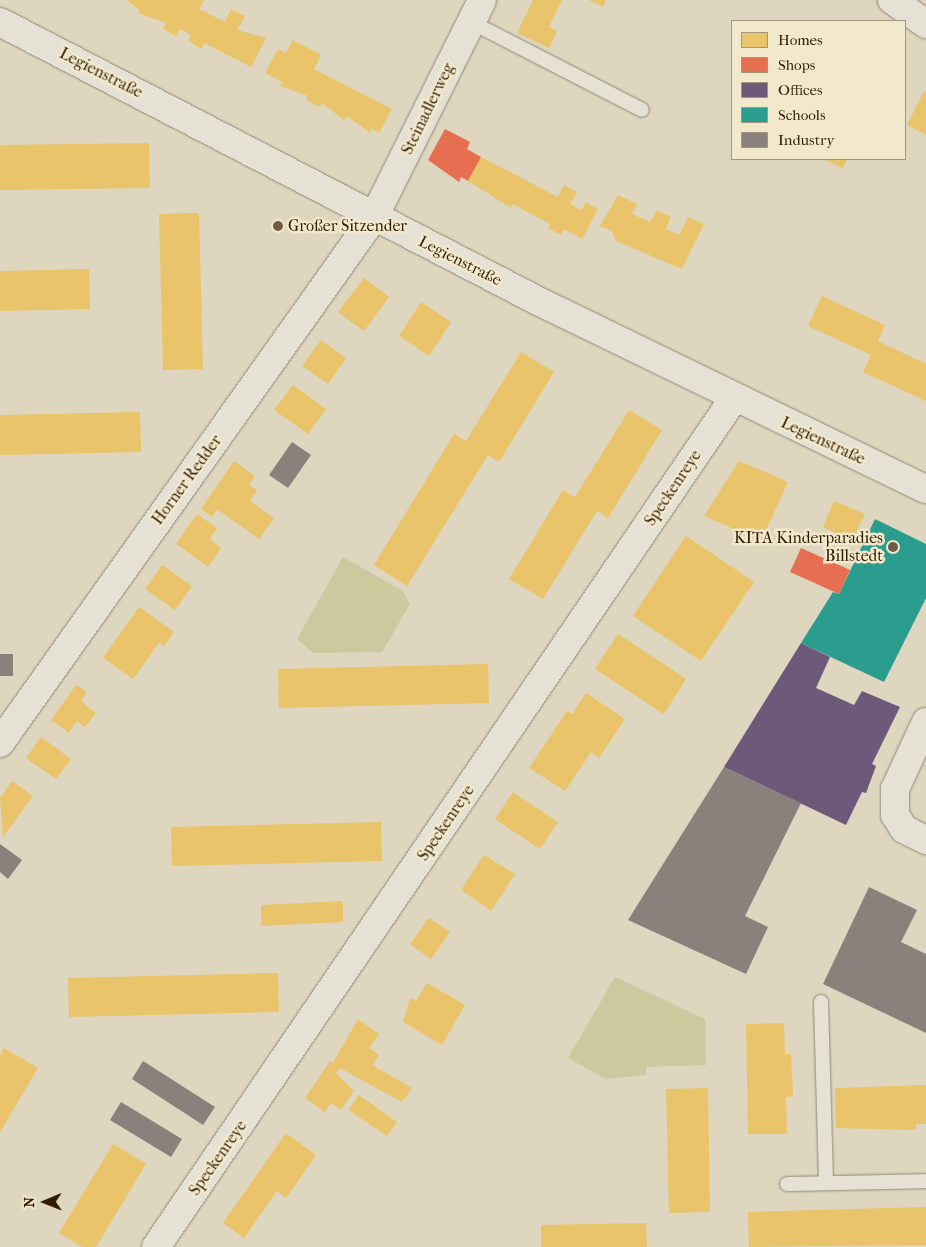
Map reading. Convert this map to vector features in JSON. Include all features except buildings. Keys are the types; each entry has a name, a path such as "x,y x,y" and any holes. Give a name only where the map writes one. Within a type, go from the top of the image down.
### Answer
{"street":[{"path":"892,0 926,24"},
{"name":"Steinadlerweg","path":"374,217 477,11"},
{"name":"Legienstraße","path":"0,22 374,217 734,398 926,489"},
{"name":"Horner Redder","path":"0,743 374,217"},
{"name":"Speckenreye","path":"156,1247 734,398"},
{"path":"926,722 895,789 895,815 904,829 926,840"}],"lane":[{"path":"477,11 642,110"},
{"path":"821,1002 826,1183"},
{"path":"787,1184 926,1181"}],"shaded area":[{"path":"343,557 403,591 410,604 382,652 313,653 297,639"},
{"path":"615,977 705,1019 706,1065 646,1067 646,1075 606,1079 568,1058"}],"place":[{"name":"Großer Sitzender","path":"278,226"},
{"name":"KITA Kinderparadies Billstedt","path":"893,547"}]}
